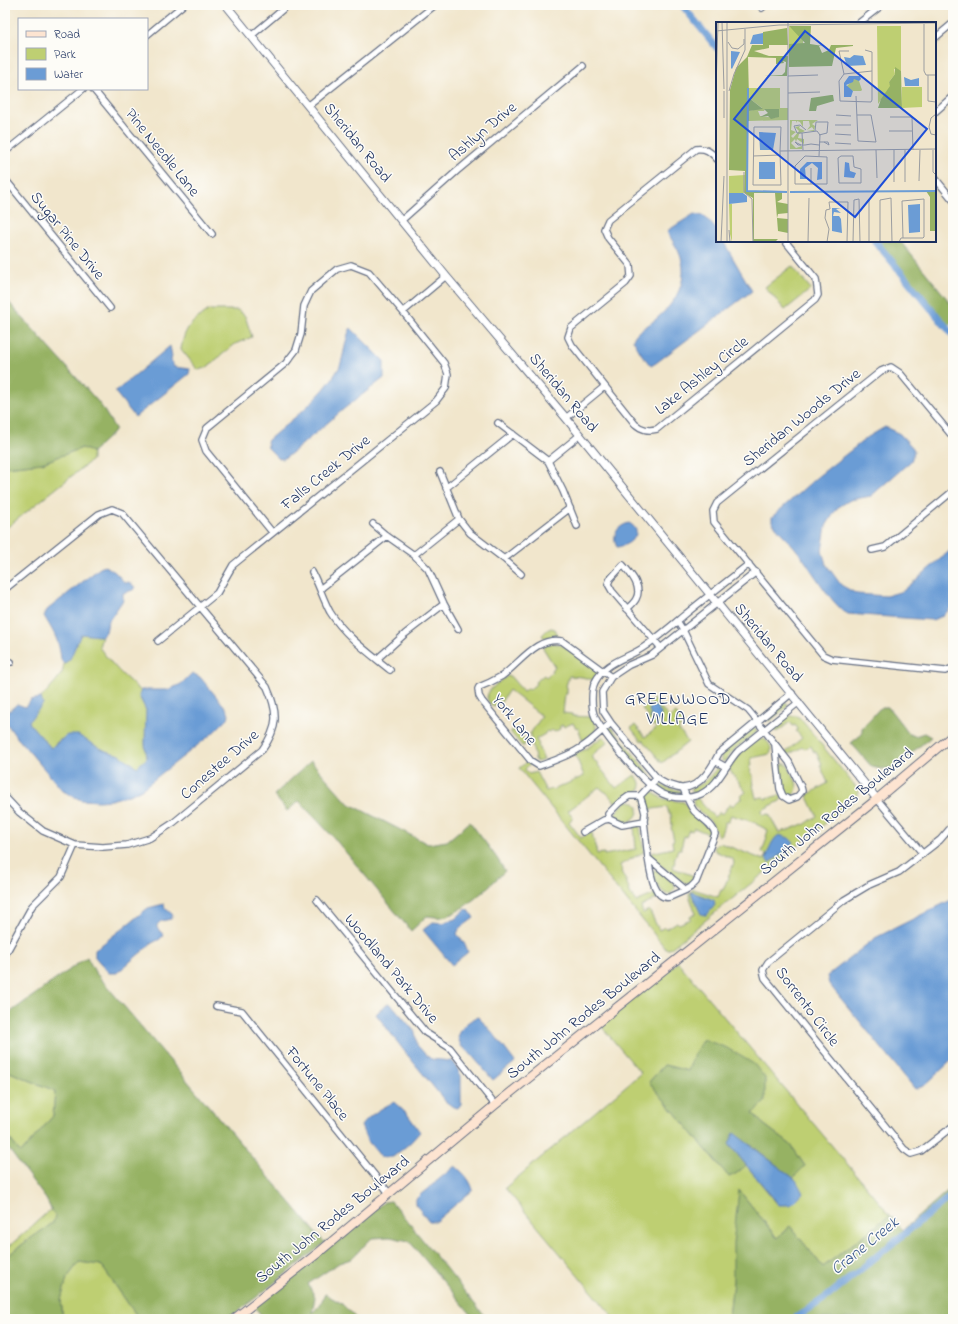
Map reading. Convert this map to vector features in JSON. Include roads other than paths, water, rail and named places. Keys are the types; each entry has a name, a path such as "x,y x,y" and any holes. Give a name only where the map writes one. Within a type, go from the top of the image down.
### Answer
{"main road":[{"name":"South John Rodes Boulevard","path":"234,1319 318,1252 495,1105 877,799 953,735"}],"street":[{"path":"148,34 183,5"},
{"name":"Sheridan Road","path":"226,5 446,276 566,418 877,799"},
{"path":"251,36 288,5"},
{"path":"308,106 435,5"},
{"path":"860,22 882,5"},
{"path":"936,37 953,23"},
{"name":"Ashlyn Drive","path":"402,220 433,194 457,170 583,66"},
{"path":"5,152 82,90"},
{"name":"Pine Needle Lane","path":"94,90 212,234"},
{"path":"936,111 953,96"},
{"name":"Lake Ashley Circle","path":"716,158 704,148 696,149 608,220 604,229 608,238 630,265 631,276 626,283 571,328 568,337 572,345 604,387 635,424 642,429 657,429 814,300 818,295 816,279 786,242"},
{"name":"Sugar Pine Drive","path":"5,179 110,308"},
{"path":"936,179 953,200"},
{"name":"Falls Creek Drive","path":"158,641 217,593 233,564 436,400 446,388 448,374 444,363 369,272 352,265 337,268 311,291 304,306 301,334 296,350 286,363 207,428 202,440 206,451 272,532"},
{"path":"403,312 446,276"},
{"name":"Sheridan Woods Drive","path":"953,437 900,373 891,367 881,371 717,503 712,511 714,522 823,655 832,659 945,671 953,668"},
{"path":"566,418 604,387"},
{"path":"498,423 548,460 577,526"},
{"path":"446,488 513,434"},
{"path":"548,460 580,435"},
{"path":"440,472 459,519 470,533 521,574"},
{"path":"872,550 885,547 953,491"},
{"path":"504,559 570,508"},
{"name":"Conestee Drive","path":"5,589 99,514 112,509 122,513 267,687 273,701 276,717 271,738 262,750 173,823 150,838 127,845 103,847 75,845 43,831 19,812 5,797"},
{"path":"414,555 459,519"},
{"path":"373,524 414,555 428,569 444,604 458,629"},
{"path":"320,589 387,536"},
{"path":"749,564 654,640 643,648 614,662 604,671 595,682 592,702 594,716 602,730 644,781 662,793 674,797 686,798 708,790 716,783 738,751 798,702"},
{"path":"627,609 636,600 638,588 632,576 623,565 610,579 608,584 612,591 627,609 661,648"},
{"path":"312,572 330,611 339,625 354,641 390,670"},
{"path":"756,572 718,604 652,655 629,665 610,677 602,692 603,711 611,723 657,778 664,784 683,788 694,785 704,777 719,754 727,746 792,693"},
{"path":"377,660 405,634 444,604"},
{"path":"677,621 683,630 709,684 748,710 789,762 802,791 800,794 789,800 783,796 780,789 775,745"},
{"name":"York Lane","path":"610,677 562,641 555,639 549,640 535,647 502,676 479,687 478,689 479,696 486,706 531,761 539,766 582,748 599,735 602,730 611,723"},
{"path":"715,761 726,767"},
{"path":"609,819 608,814 619,803 629,796 640,796 657,778"},
{"path":"640,796 644,805 644,821 648,858 654,885 659,893 667,898 686,890 696,882 715,834 714,829 694,810 686,798 683,788"},
{"path":"877,799 923,854"},
{"path":"583,832 604,820 609,819 622,825 644,821"},
{"name":"Sorrento Circle","path":"952,828 940,840 899,872 869,885 844,900 768,962 762,970 765,978 904,1149 911,1154 921,1151 953,1126"},
{"path":"5,955 32,906 62,877 75,845"},
{"path":"648,858 686,890"},
{"name":"Woodland Park Drive","path":"317,900 426,1033 450,1048 495,1105"},
{"name":"Fortune Place","path":"216,1006 242,1011 389,1193"}],"water":[{"path":"694,214 704,216 716,229 716,242 724,242 752,291 651,366 633,340 638,332 660,316 674,300 682,282 682,261 678,250 667,231"},
{"path":"351,328 384,361 384,378 345,408 292,453 283,459 278,458 268,448 267,441 306,408 332,379 341,364"},
{"path":"170,346 172,356 171,361 174,367 190,369 189,374 135,417 115,392"},
{"path":"885,427 900,434 913,448 914,452 911,461 871,496 850,500 837,508 826,526 822,551 826,564 841,585 857,594 886,596 903,591 953,548 953,606 943,616 932,620 848,614 835,603 796,549 772,522 772,517 817,477 868,437"},
{"path":"629,523 636,530 634,538 626,544 617,547 615,543 616,532 621,526"},
{"path":"105,566 115,572 125,583 129,582 135,587 133,590 123,593 123,600 108,622 106,632 102,636 81,634 70,659 64,664 61,660 56,638 44,616 47,610 100,568"},
{"path":"192,673 200,677 226,708 229,714 228,718 213,733 143,788 132,794 111,800 81,800 63,791 14,734 5,721 5,715 17,704 25,707 31,700 41,698 43,704 29,721 51,748 67,735 78,735 106,751 120,755 137,767 147,758 145,744 146,710 139,696 141,690 168,690 181,684"},
{"path":"652,705 657,707 661,714 660,720 656,722 651,719 649,710"},
{"path":"779,835 789,838 794,843 769,863 766,859 768,852 772,842"},
{"path":"692,892 714,900 715,905 707,915 701,914 691,893"},
{"path":"953,899 953,1059 924,1086 915,1089 829,984 827,976 875,938"},
{"path":"164,904 165,908 173,915 171,919 161,921 157,925 157,928 163,936 152,943 117,973 109,973 95,957 95,950 148,908"},
{"path":"466,909 469,910 474,918 459,929 457,934 465,944 468,952 452,965 423,930 433,922 443,923 455,919"},
{"path":"388,1003 393,1006 415,1032 417,1045 425,1054 431,1059 451,1061 455,1064 461,1076 461,1104 458,1108 453,1107 445,1101 376,1014"},
{"path":"478,1017 493,1033 515,1062 493,1080 468,1051 461,1046 458,1037 465,1025"},
{"path":"394,1102 408,1115 420,1132 410,1143 393,1157 381,1157 367,1140 361,1126 380,1109"},
{"path":"734,1133 796,1180 803,1193 791,1205 779,1205 729,1144"},
{"path":"455,1166 466,1177 473,1190 436,1221 429,1221 415,1204 415,1200"}],"waterway":[{"name":"Crane Creek","path":"682,5 716,47"},
{"name":"Crane Creek","path":"876,242 953,335"},
{"name":"Crane Creek","path":"794,1319 828,1296 953,1194"}],"district":[{"name":"GREENWOOD VILLAGE","path":"678,709"}]}
